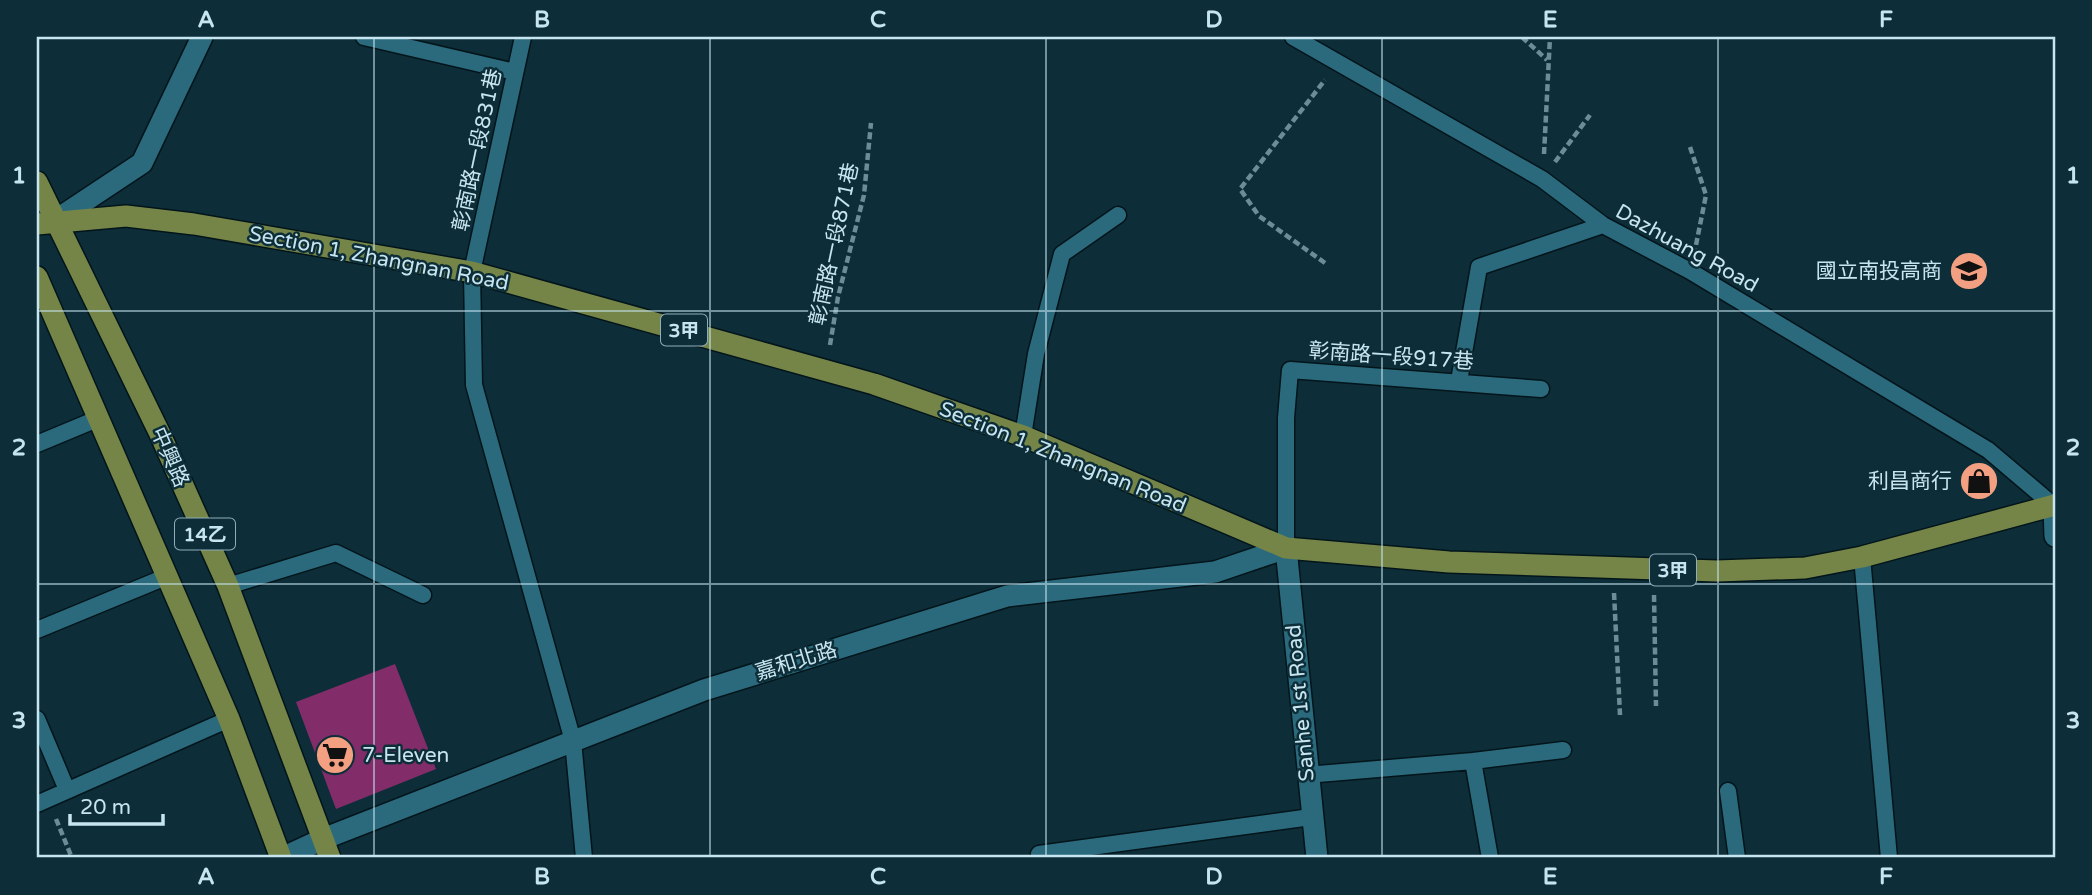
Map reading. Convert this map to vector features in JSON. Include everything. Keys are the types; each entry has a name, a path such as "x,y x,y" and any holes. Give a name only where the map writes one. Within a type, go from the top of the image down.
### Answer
{"main road":[{"name":"中興路","path":"37,182 46,222 160,434 228,586 327,849"},
{"name":"Section 1, Zhangnan Road","path":"46,222 126,216 194,224 472,272 825,370 1023,436 1286,548 1449,562 1653,569 1805,568 1862,557 2054,506"},
{"name":"14乙","path":"37,276 229,719 282,858"}],"street":[{"path":"46,222 142,163 202,37"},
{"path":"2054,506 2055,536"},
{"name":"嘉和北路","path":"282,858 327,849 573,741 704,690 1007,596 1215,572 1286,548"},
{"name":"Sanhe 1st Road","path":"1286,548 1306,775 1317,858"}],"lane":[{"path":"364,37 515,72"},
{"name":"彰南路一段831巷","path":"523,37 472,272 474,385 573,741 584,858"},
{"name":"Dazhuang Road","path":"1293,37 1542,179 1603,225 1690,271 1988,450 2054,506"},
{"path":"1023,436 1047,302 1062,254 1118,215"},
{"path":"1459,381 1479,267 1603,225"},
{"name":"彰南路一段917巷","path":"1286,548 1286,418 1290,370 1541,389"},
{"path":"37,444 97,419"},
{"path":"228,586 336,553 422,595"},
{"path":"1862,557 1889,858"},
{"path":"37,630 168,576"},
{"path":"37,719 67,790"},
{"path":"43,801 229,719"},
{"path":"1306,775 1473,761 1563,750"},
{"path":"1473,761 1490,858"},
{"path":"1728,791 1737,858"},
{"path":"1039,854 1311,817"}],"path":[{"path":"1522,37 1547,61"},
{"path":"1542,179 1550,37"},
{"path":"1325,263 1259,216 1240,189 1339,63"},
{"path":"1542,179 1590,114"},
{"name":"彰南路一段871巷","path":"825,370 838,296 864,195 871,123"},
{"path":"1690,147 1706,195 1690,271"},
{"path":"1612,568 1620,715"},
{"path":"1653,569 1656,706"},
{"path":"43,801 72,858"}],"building":[{"path":"395,664 436,769 336,809 296,702"}],"place":[{"name":"國立南投高商","path":"1969,271"},
{"name":"利昌商行","path":"1979,481"},
{"name":"7-Eleven","path":"335,755"}]}
